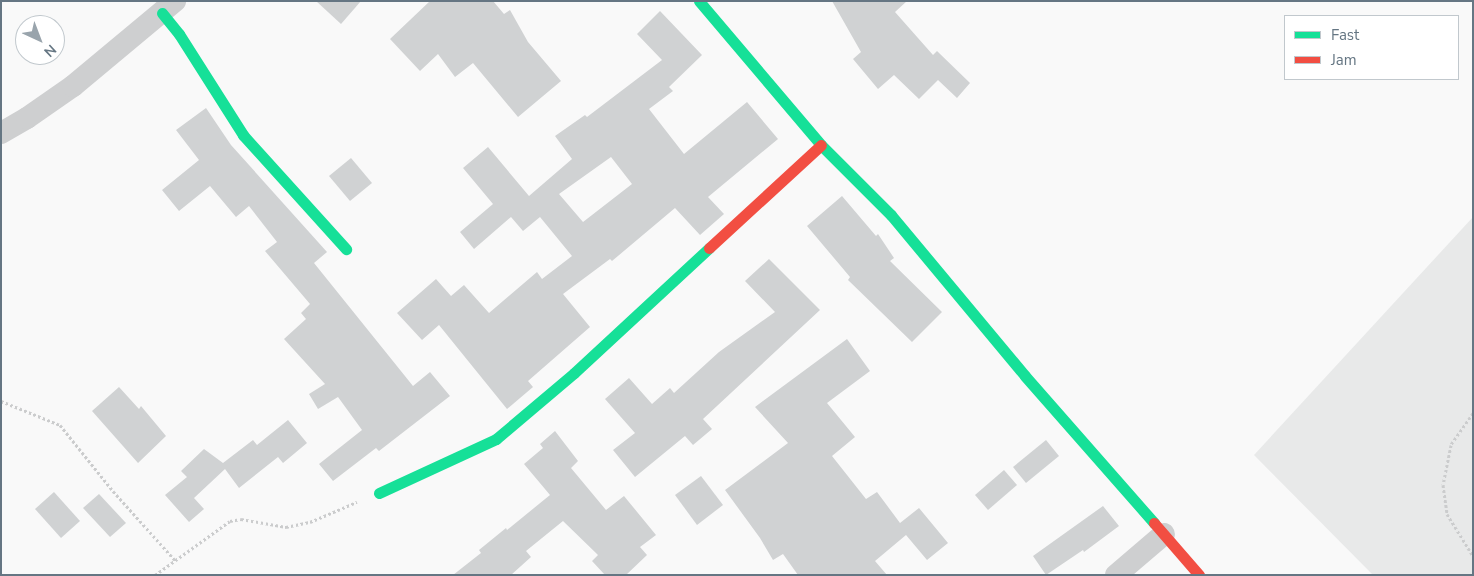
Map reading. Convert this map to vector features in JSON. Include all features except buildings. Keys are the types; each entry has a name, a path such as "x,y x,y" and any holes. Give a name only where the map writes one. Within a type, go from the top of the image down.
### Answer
{"street":[{"path":"699,1 821,145 891,215 1024,376 1199,575"},
{"path":"1,133 73,86 168,7 179,34 243,135 346,249"},
{"path":"379,493 496,439 574,373 821,145"},
{"path":"1116,575 1164,534"}],"path":[{"path":"1,401 60,425 113,491 175,560"},
{"path":"1473,414 1451,445 1443,485 1447,514 1473,556"},
{"path":"155,575 230,521 241,519 286,527 310,522 379,493"}],"shaded area":[{"path":"1473,217 1473,575 1373,575 1254,455"}],"traffic: fast":[{"path":"699,1 821,145 891,215 1025,376 1154,523"},
{"path":"162,13 179,34 243,135 346,249"},
{"path":"379,493 496,439 574,373 709,248"}],"traffic: jam":[{"path":"709,248 821,145"},
{"path":"1154,523 1199,575"}]}
